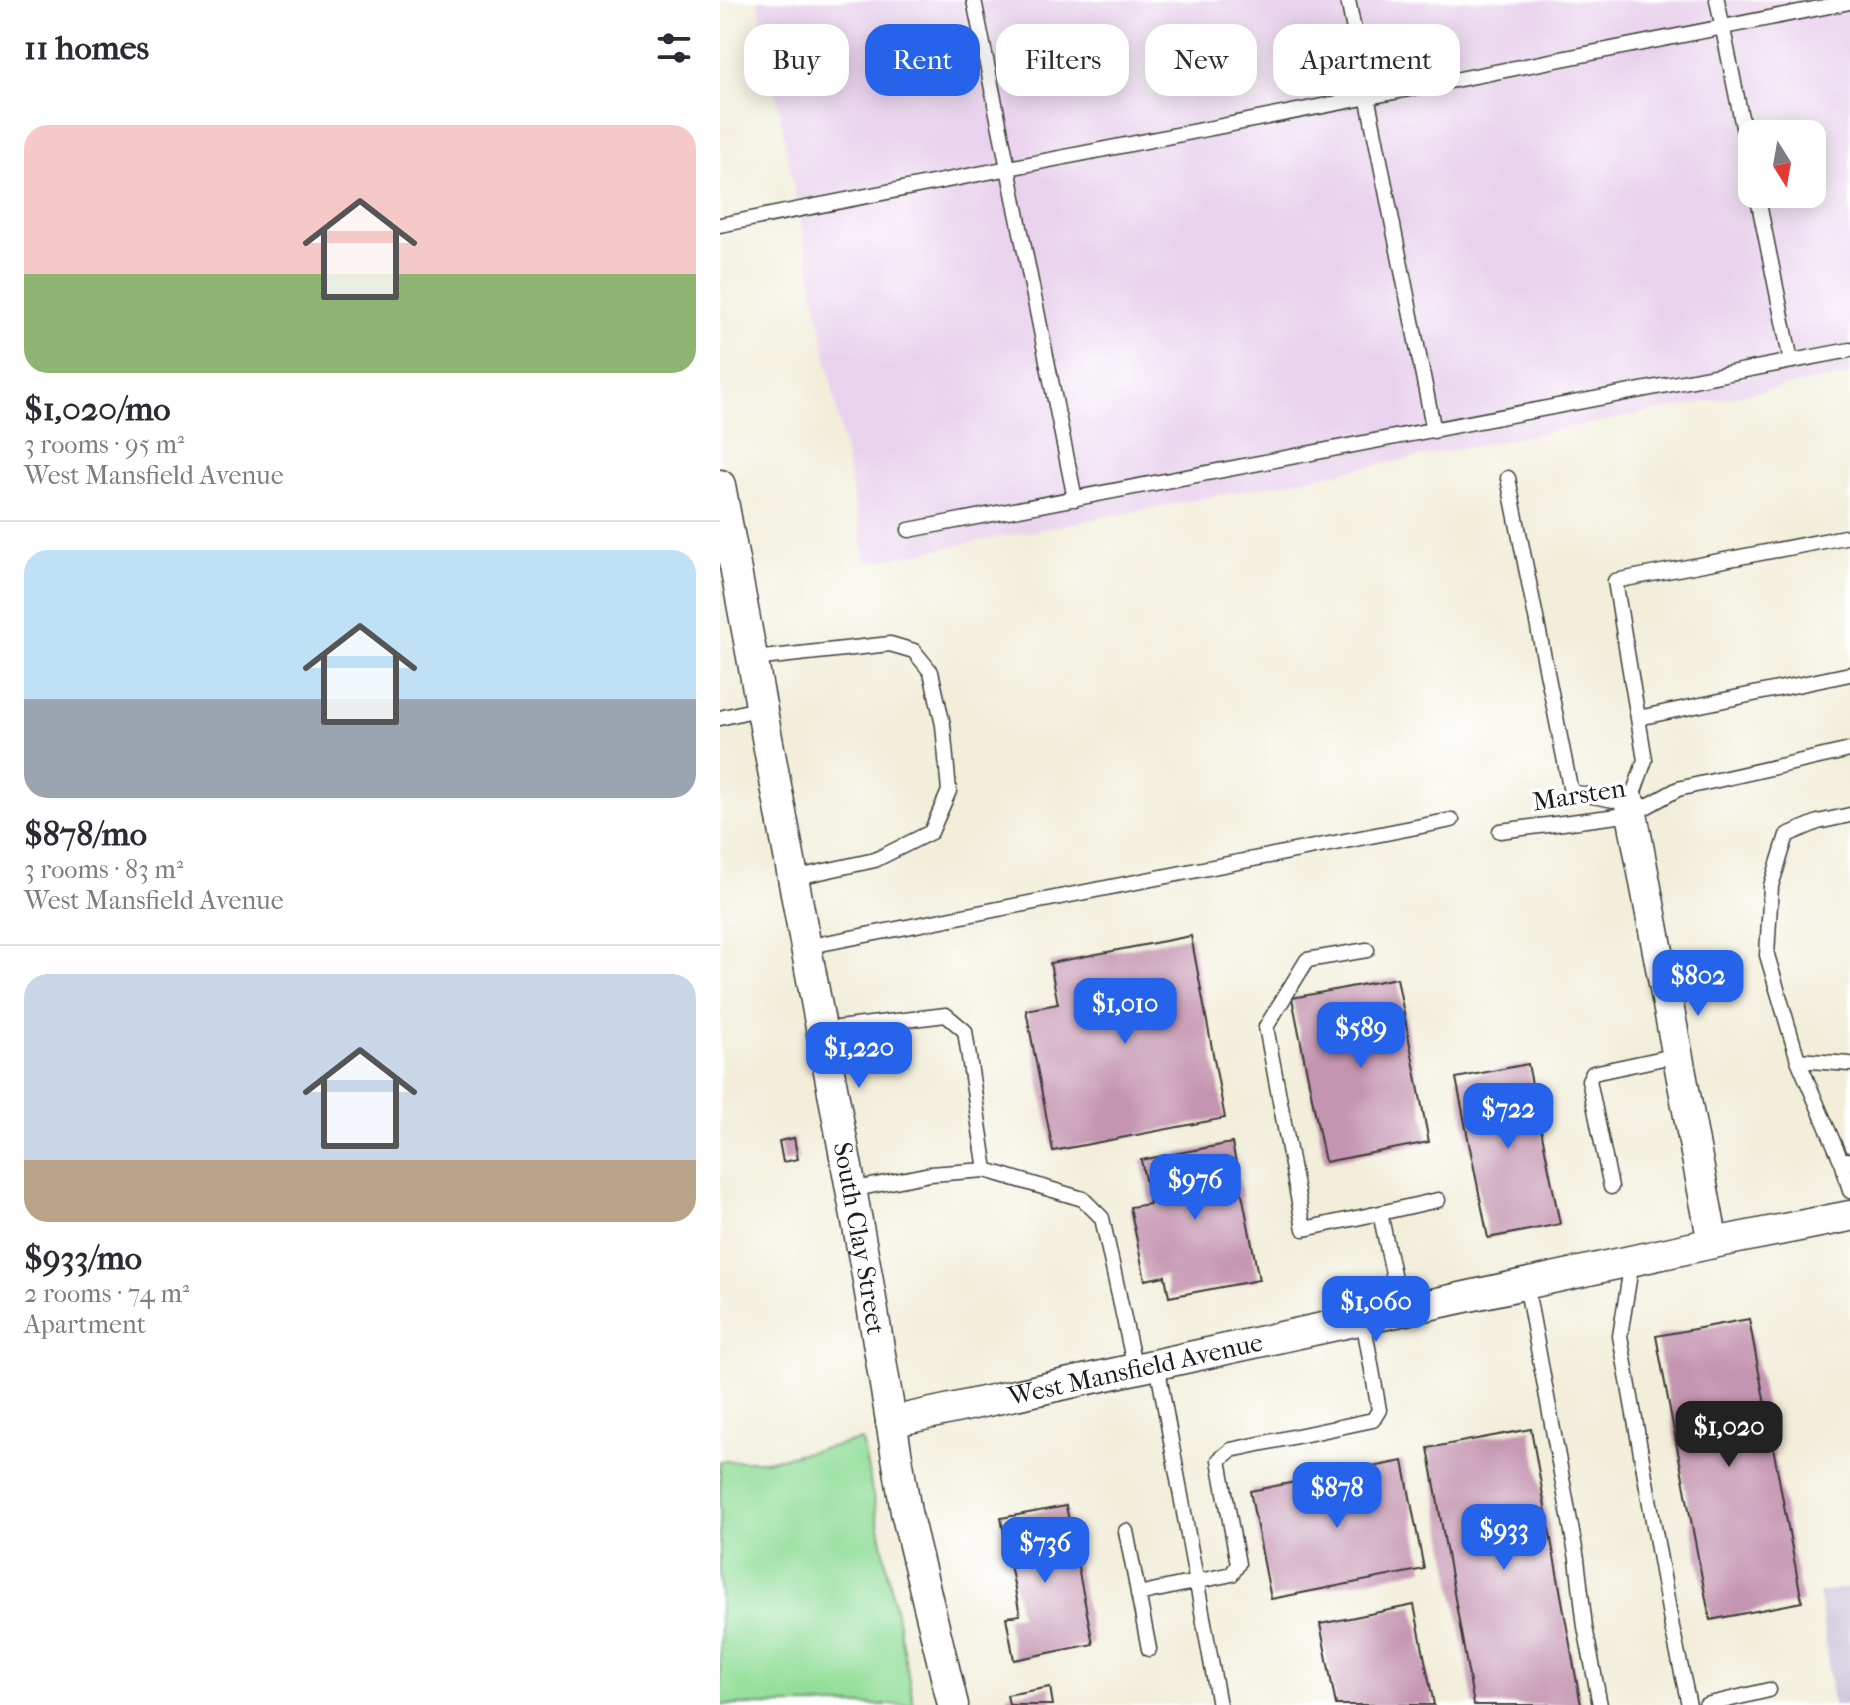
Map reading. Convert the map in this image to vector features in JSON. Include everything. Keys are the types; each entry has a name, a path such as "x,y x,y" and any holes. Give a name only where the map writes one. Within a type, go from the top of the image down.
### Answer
{"street":[{"name":"South Clay Street","path":"720,485 851,1190 906,1512 953,1705"},
{"path":"1632,809 1713,1243"},
{"name":"West Mansfield Avenue","path":"891,1422 1850,1216"}],"lane":[{"path":"974,0 1075,499"},
{"path":"1348,0 1434,431"},
{"path":"1717,0 1742,120"},
{"path":"720,225 1850,2"},
{"path":"1760,208 1791,361"},
{"path":"909,530 1850,350"},
{"path":"1508,478 1571,792 1632,809 1645,760 1615,581 1850,536"},
{"path":"753,659 890,644 914,651 931,672 943,725 949,791 931,832 875,860 793,878"},
{"path":"1638,718 1850,674"},
{"path":"720,718 761,708"},
{"name":"Marsten","path":"1500,831 1632,809 1678,789 1850,750"},
{"path":"1850,815 1818,822 1787,835 1771,886 1767,955 1798,1060 1847,1161 1850,1191"},
{"path":"805,947 1452,820"},
{"path":"1367,950 1307,960 1266,1027 1304,1229 1438,1200"},
{"path":"821,1030 946,1015 965,1031 986,1170"},
{"path":"1611,1187 1589,1080 1593,1073 1678,1055"},
{"path":"1798,1060 1850,1064"},
{"path":"851,1190 930,1174 986,1170 1083,1199 1102,1218 1146,1366 1197,1581 1219,1705"},
{"path":"1380,1213 1401,1311"},
{"path":"1632,1261 1620,1336 1689,1705"},
{"path":"1526,1284 1577,1559 1585,1627 1600,1705"},
{"path":"1138,1594 1232,1574 1238,1564 1219,1460 1231,1450 1373,1420 1379,1410 1363,1319"},
{"path":"1126,1531 1149,1649"},
{"path":"1706,1705 1769,1690"}],"shaded area":[{"path":"758,0 1850,0 1850,374 866,563 776,96 849,96 849,24 763,24"},
{"path":"1850,1587 1850,1705 1833,1705 1819,1593"}],"green space":[{"path":"862,1440 914,1705 720,1705 720,1461 766,1461"}],"building":[{"path":"1191,936 1225,1118 1053,1151 1026,1010 1058,1004 1050,963"},
{"path":"1397,978 1429,1142 1325,1162 1292,998"},
{"path":"1528,1064 1560,1224 1488,1238 1456,1078"},
{"path":"794,1138 798,1159 783,1162 779,1141"},
{"path":"1232,1143 1259,1280 1169,1297 1165,1276 1145,1280 1130,1207 1150,1204 1141,1160"},
{"path":"1749,1319 1802,1602 1710,1620 1656,1336"},
{"path":"1531,1429 1581,1705 1474,1705 1428,1448"},
{"path":"1403,1461 1424,1569 1271,1599 1250,1491"},
{"path":"1066,1506 1093,1644 1014,1660 1006,1617 1020,1615 1001,1518"},
{"path":"1414,1605 1434,1705 1336,1705 1320,1624"},
{"path":"1050,1687 1053,1705 1009,1705 1007,1695"}]}
